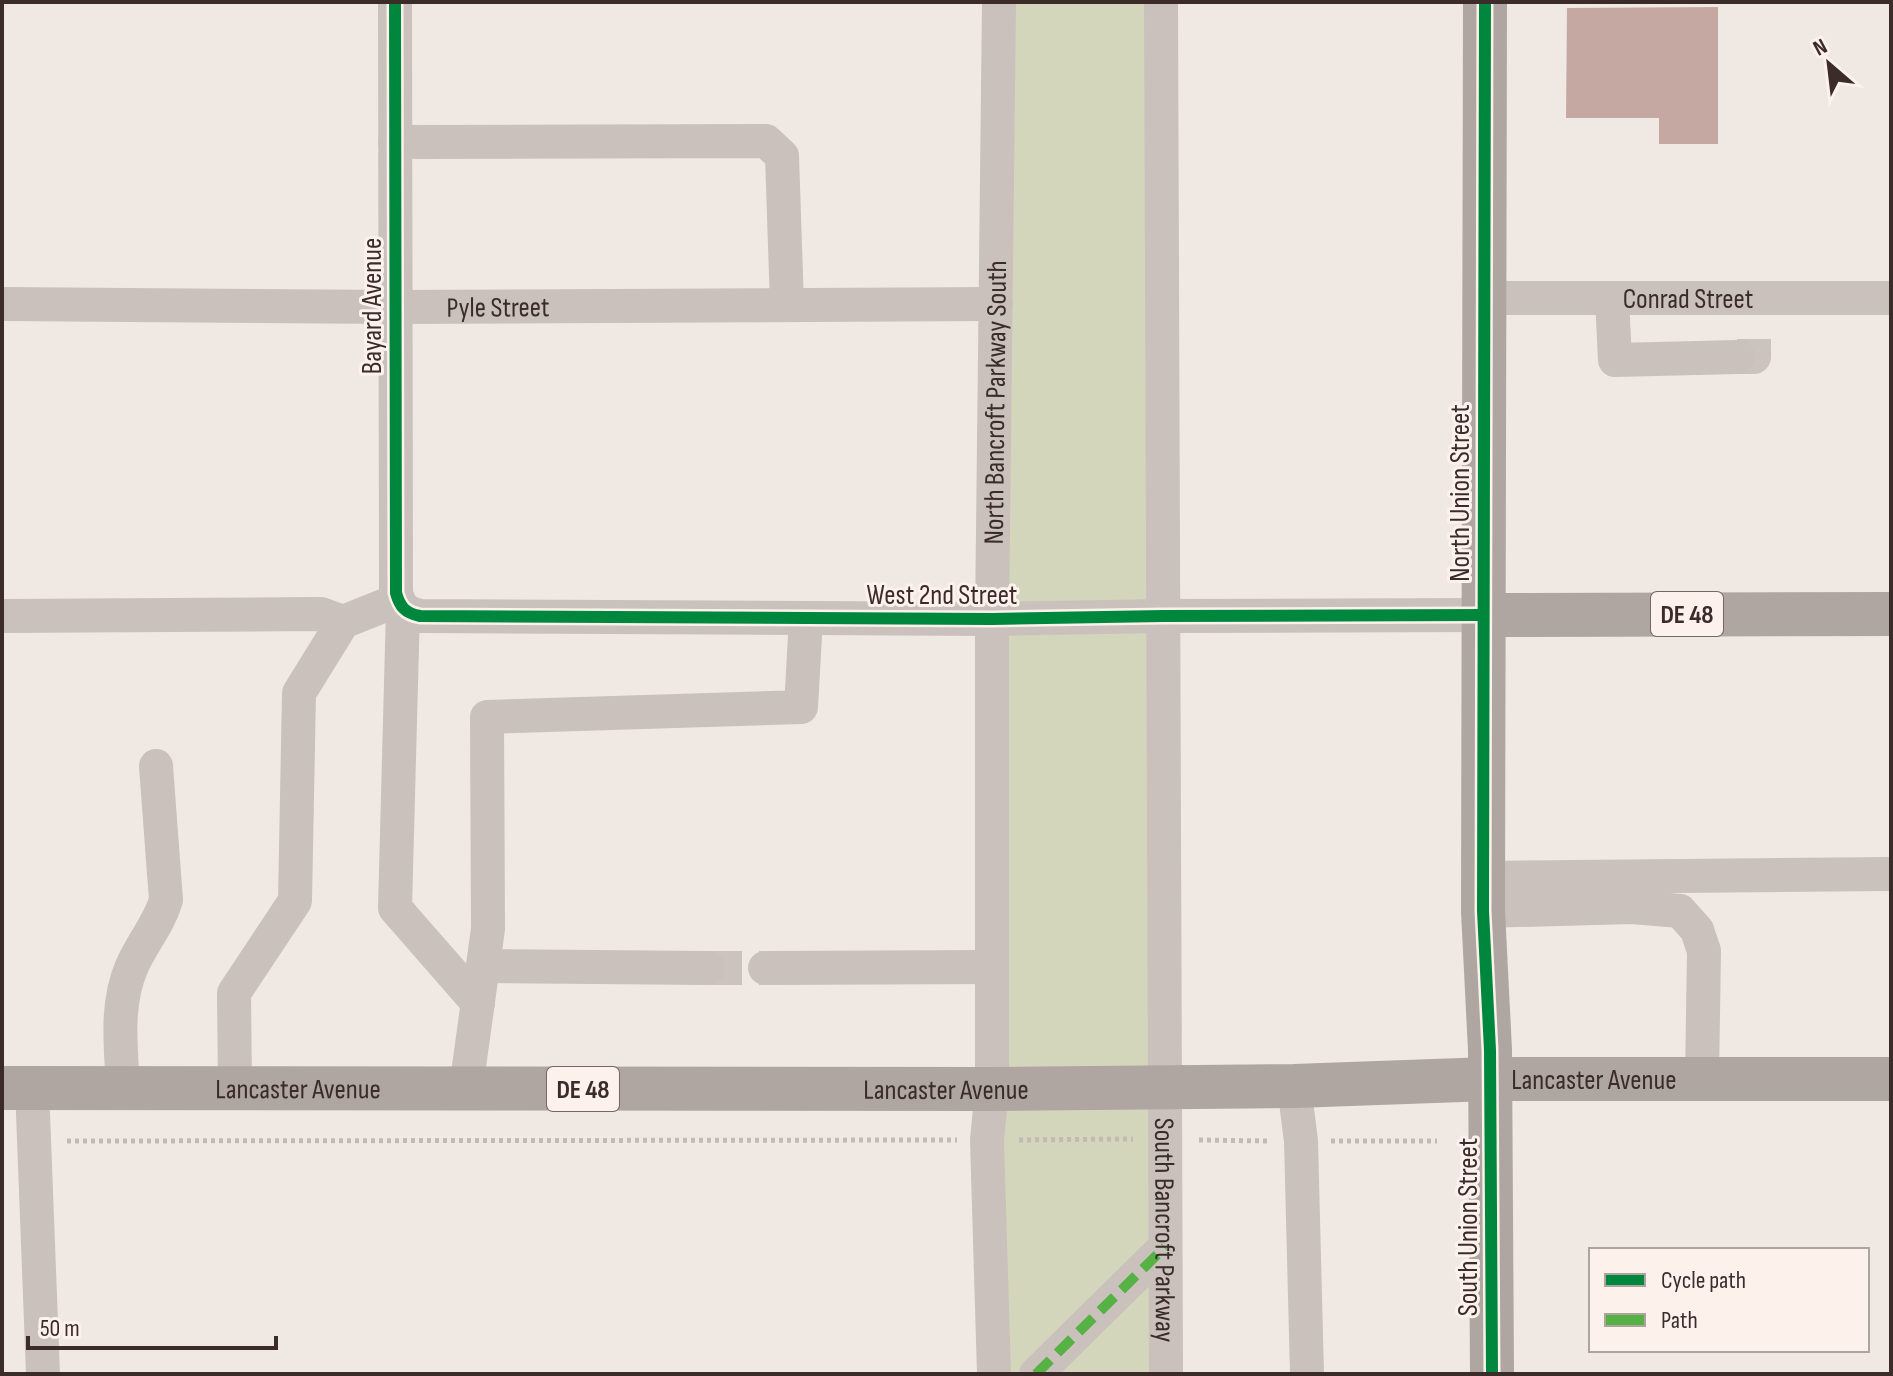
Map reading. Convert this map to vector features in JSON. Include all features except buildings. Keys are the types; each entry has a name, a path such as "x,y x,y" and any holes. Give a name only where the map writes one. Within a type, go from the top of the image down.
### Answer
{"main road":[{"name":"North Union Street","path":"1485,2 1483,895 1490,1079"},
{"name":"West 2nd Street","path":"1482,615 1891,614"},
{"name":"Lancaster Avenue","path":"17,1088 992,1089 1294,1086 1490,1079 1891,1079"},
{"name":"South Union Street","path":"1490,1079 1492,1374"}],"street":[{"name":"Bayard Avenue","path":"395,2 396,593 400,604 395,908 478,1003"},
{"name":"North Bancroft Parkway South","path":"992,1089 992,619 999,2"},
{"path":"1161,2 1164,1087"},
{"path":"395,142 766,141 782,156 787,305"},
{"name":"Conrad Street","path":"1484,298 1612,298 1753,313 1891,298"},
{"path":"1612,298 1615,360 1738,357"},
{"name":"Pyle Street","path":"2,304 395,307 996,304"},
{"path":"2,616 321,614 343,622 400,604"},
{"name":"West 2nd Street","path":"400,604 410,614 420,616 992,619 1482,615"},
{"path":"466,1088 488,929 487,717 801,707 806,618"},
{"path":"235,1088 234,993 295,901 299,693 343,622"},
{"path":"123,1088 120,1012 125,985 166,900 156,766"},
{"path":"1483,895 1891,874"},
{"path":"1483,895 1680,911 1697,930 1704,951 1702,1079"},
{"path":"483,966 708,968"},
{"path":"765,968 992,967"},
{"path":"1294,1086 1301,1141 1307,1374"},
{"name":"South Bancroft Parkway","path":"1164,1087 1166,1374"},
{"path":"17,1088 34,1141 43,1374"},
{"path":"992,1089 987,1140 994,1374"},
{"path":"1036,1374 1165,1247"}],"path":[{"path":"34,1141 1437,1141"}],"green space":[{"path":"999,2 1161,2 1166,1374 994,1374"}],"tunnel":[{"path":"1738,357 1754,357 1754,327"},
{"path":"708,968 765,968"}],"marked path":[{"path":"1036,1374 1165,1247"}],"cycle path":[{"path":"395,2 396,593 401,606 410,613 420,616 992,619 1482,615"},
{"path":"1485,2 1483,911 1490,1050 1492,1374"}]}
